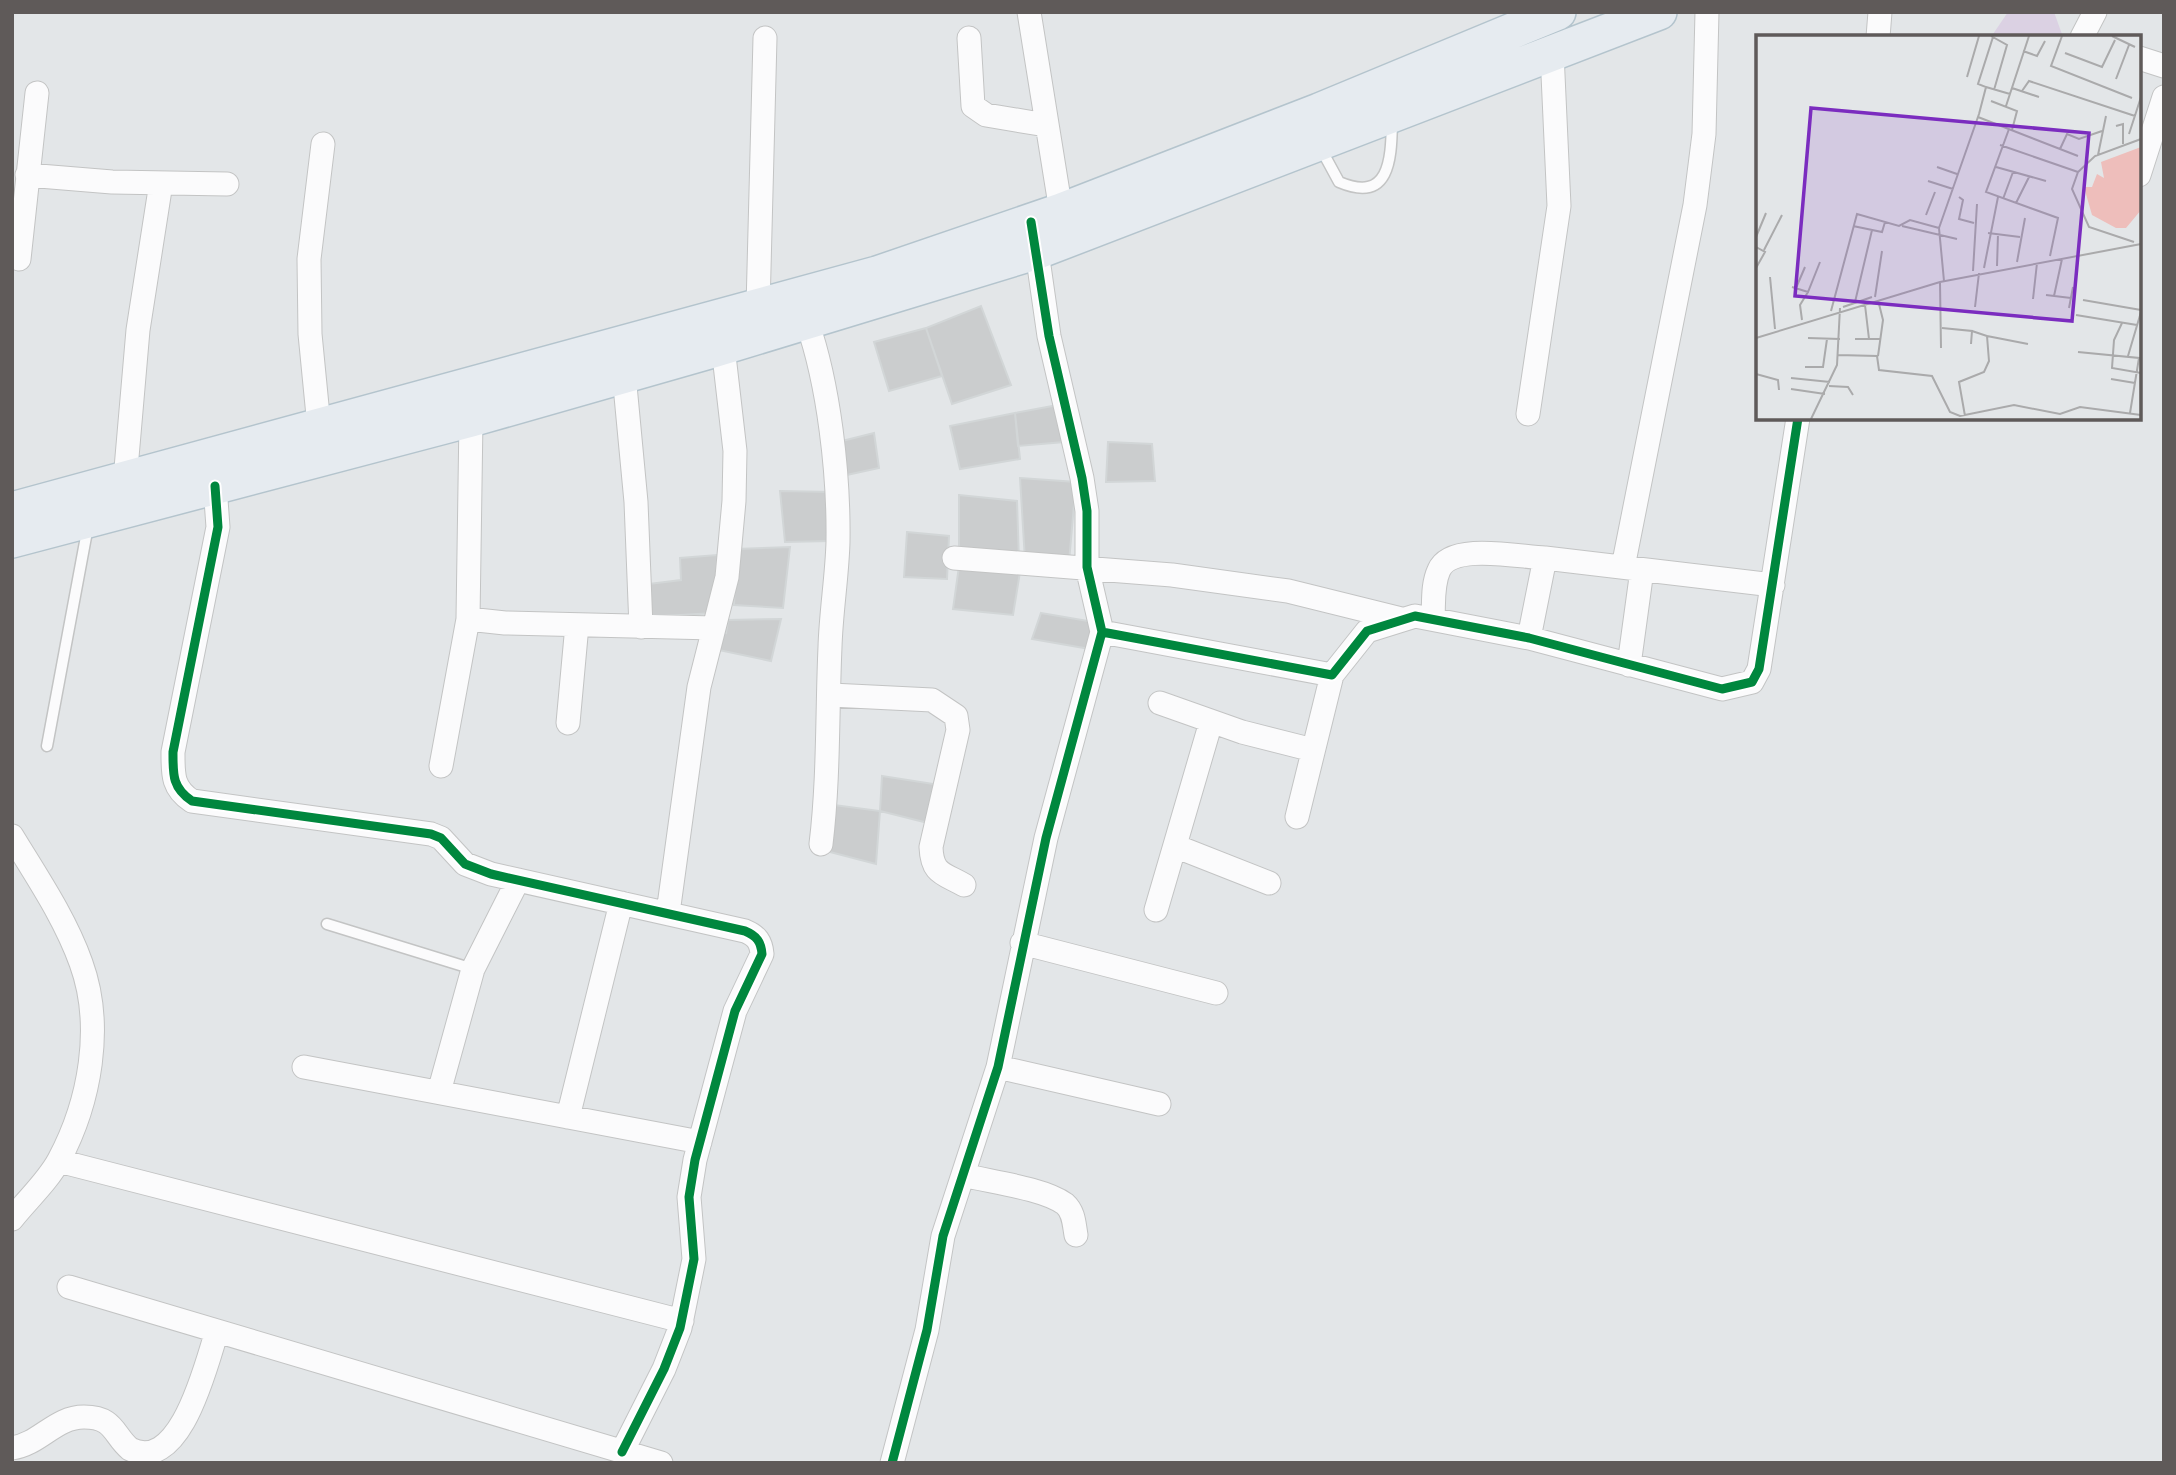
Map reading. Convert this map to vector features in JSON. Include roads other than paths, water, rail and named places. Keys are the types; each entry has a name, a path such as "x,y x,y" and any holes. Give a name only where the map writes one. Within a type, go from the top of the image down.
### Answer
{"main road":[{"path":"12,540 471,419 807,322 1043,228 1521,19 1558,12"},
{"path":"12,510 1043,228 1319,144 1659,12"}],"street":[{"path":"892,1463 927,1330 943,1236 998,1067 1021,943 1046,838 1102,632 1087,567 1087,511 1049,336 1043,228 1046,125 1029,12"},
{"path":"1629,665 1633,568 1695,205 1704,134 1707,12"},
{"path":"1878,35 1880,12"},
{"path":"2083,35 2095,12"},
{"path":"969,37 973,106 986,115 1046,125"},
{"path":"758,307 765,38"},
{"path":"1528,414 1559,206 1552,53"},
{"path":"2141,59 2164,66"},
{"path":"19,259 37,93"},
{"path":"2141,169 2164,97"},
{"path":"319,426 310,334 309,259 323,144"},
{"path":"27,175 227,184"},
{"path":"125,480 138,330 160,183"},
{"path":"807,322 818,358 837,488 838,541 830,647 827,788 821,844"},
{"path":"668,914 699,687 727,577 734,501 735,451 723,347"},
{"path":"624,375 636,502 640,627"},
{"path":"441,766 448,716 468,619 471,419"},
{"path":"1297,817 1332,675 1367,631 1401,620 1415,616 1433,618 1529,638 1722,689 1752,682 1759,669 1798,420"},
{"path":"215,486 218,527 173,752 173,781 179,793 192,800 431,834 442,838 464,864 518,880 746,931 755,935 761,944 762,954 735,1011 700,1142 689,1197 694,1259 682,1321 664,1369 622,1452"},
{"path":"1433,618 1435,583 1439,568 1450,557 1464,553 1545,558 1773,585"},
{"path":"954,558 1087,567 1289,591 1401,620"},
{"path":"1529,638 1545,558"},
{"path":"468,619 714,628"},
{"path":"568,723 577,625"},
{"path":"1102,632 1332,675"},
{"path":"831,695 932,700 956,716 958,730 931,847 931,863 936,870 964,885"},
{"path":"1160,703 1211,722 1313,750"},
{"path":"1156,911 1211,722"},
{"path":"12,836 55,905 82,964 94,1023 91,1063 80,1106 59,1161 12,1219"},
{"path":"1175,846 1269,883"},
{"path":"439,1092 473,969 518,880"},
{"path":"568,1117 621,903"},
{"path":"1021,943 1216,993"},
{"path":"304,1067 700,1142"},
{"path":"998,1067 1159,1104"},
{"path":"59,1161 682,1321"},
{"path":"963,1175 1047,1196 1066,1205 1073,1216 1076,1235"},
{"path":"69,1287 217,1331 596,1455 622,1452 661,1463"},
{"path":"12,1448 32,1442 53,1426 70,1418 87,1417 103,1420 117,1430 129,1448 142,1454 157,1455 170,1449 182,1434 217,1331"}],"lane":[{"path":"1319,144 1339,182 1364,187 1379,182 1387,173 1391,160 1392,115"},
{"path":"47,746 89,520"},
{"path":"327,924 473,969"}]}
